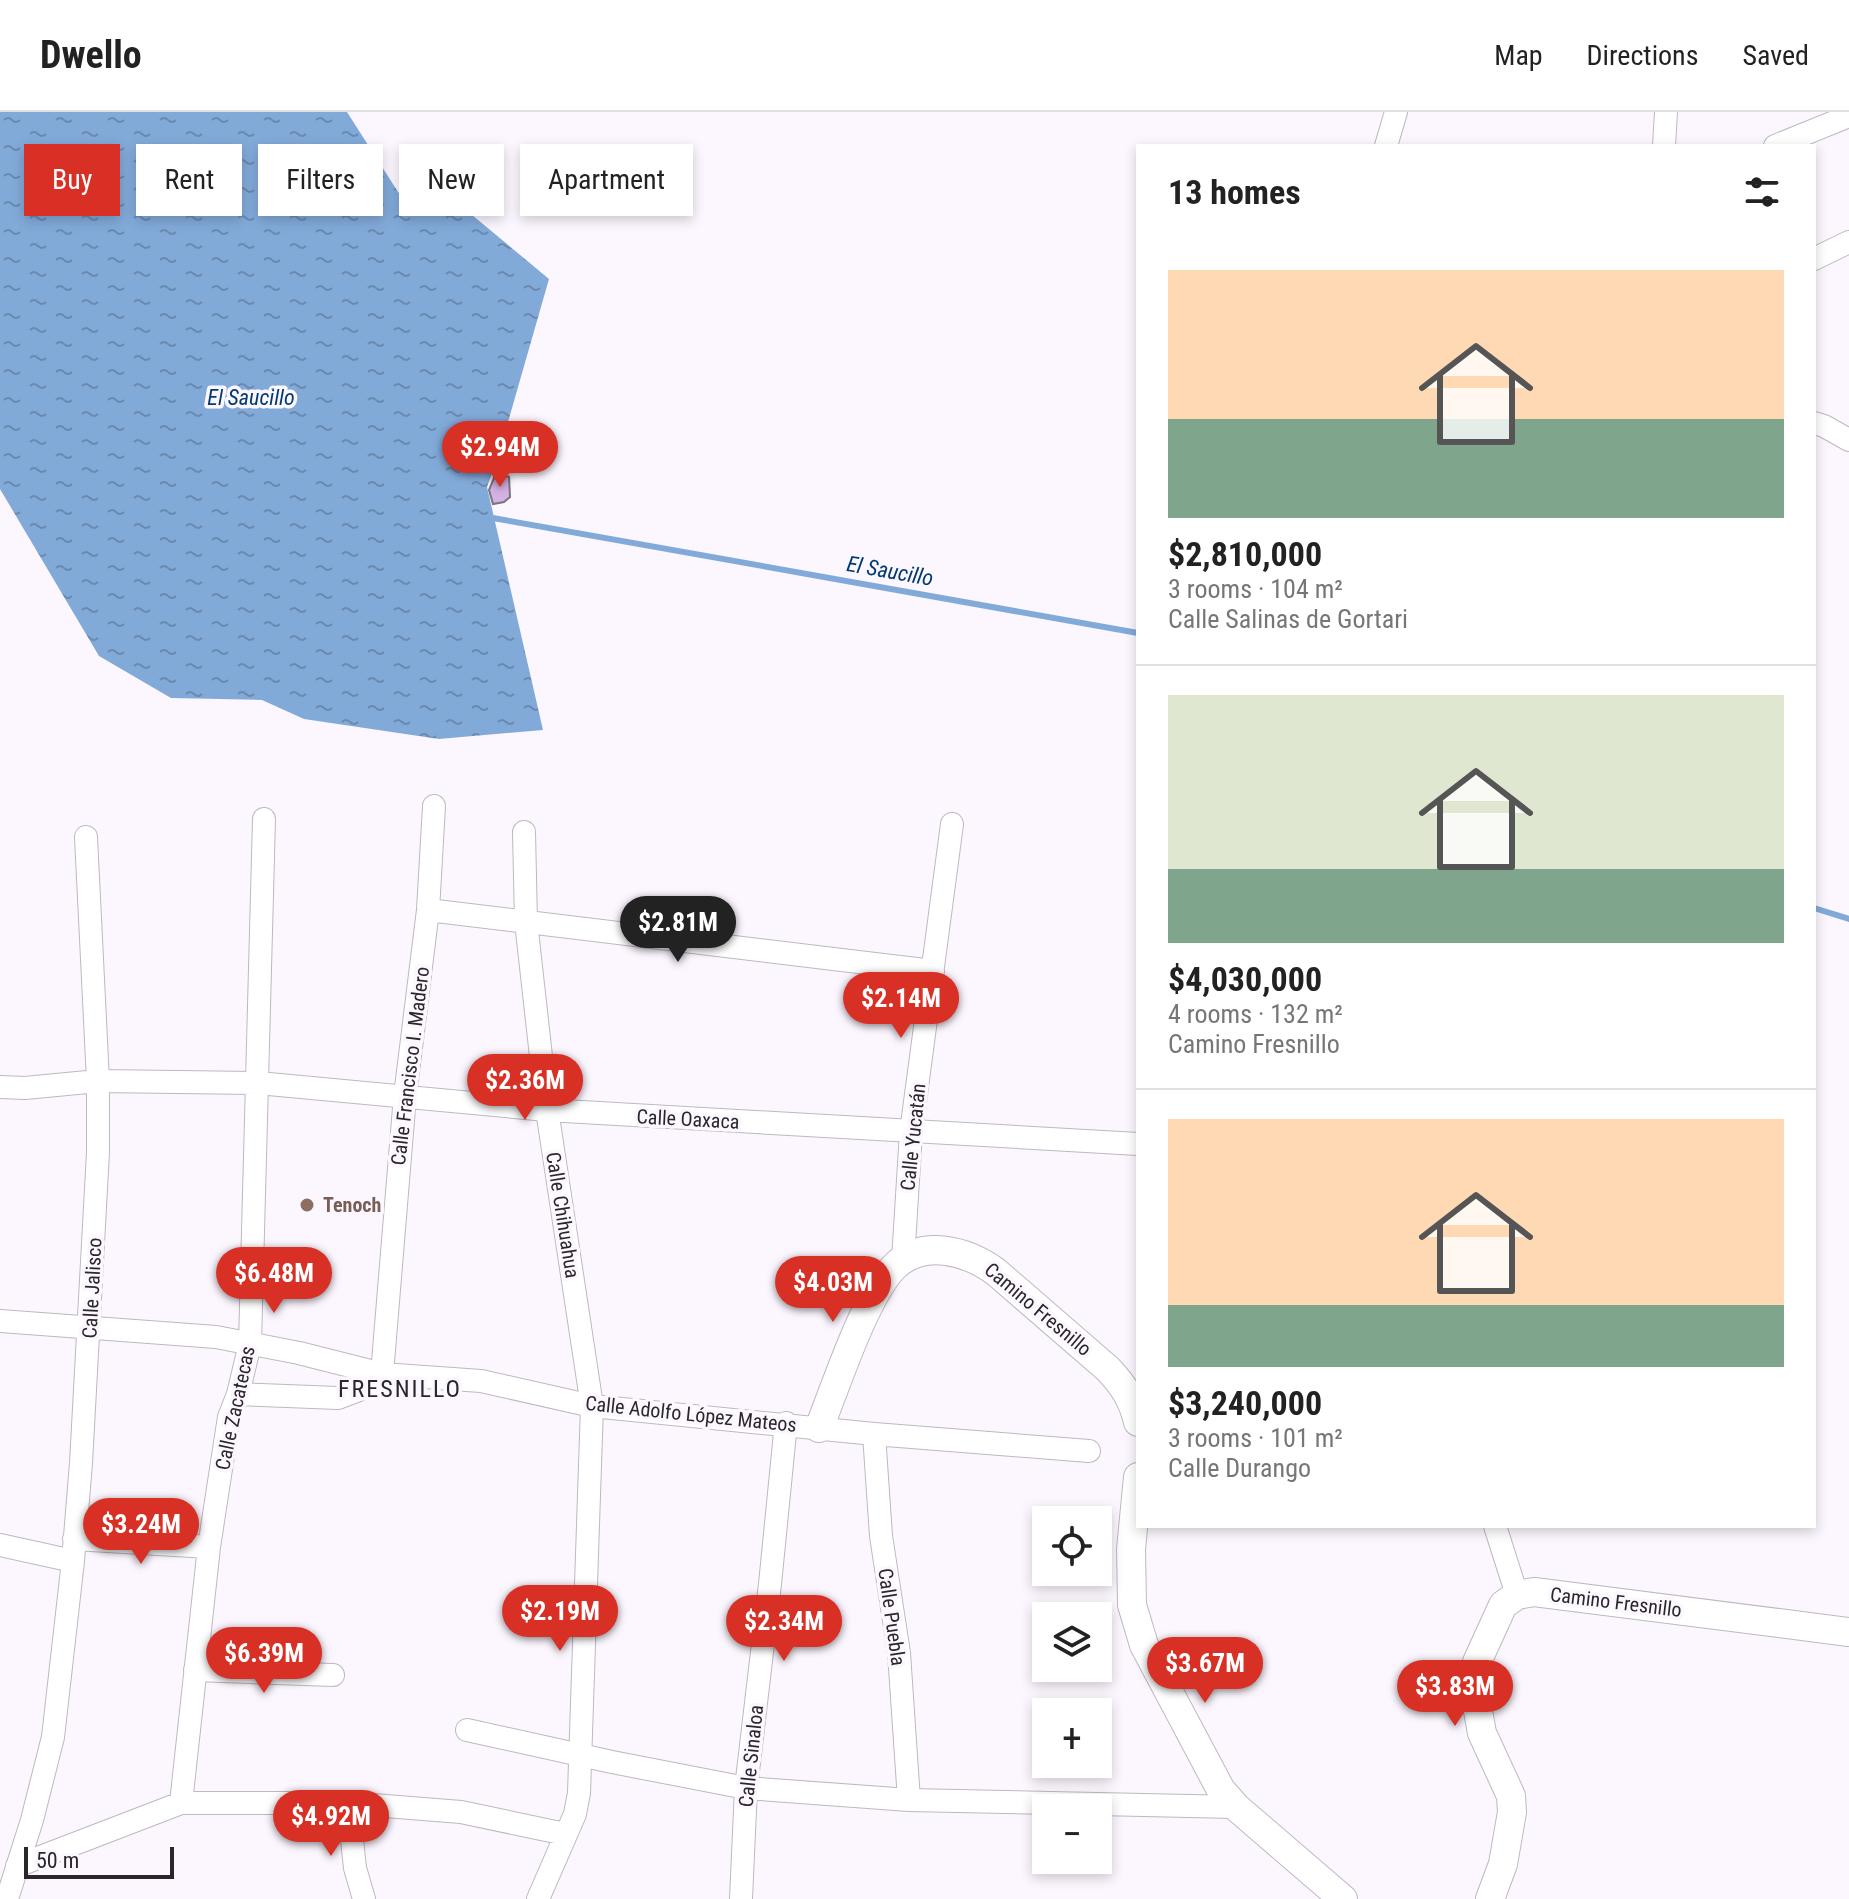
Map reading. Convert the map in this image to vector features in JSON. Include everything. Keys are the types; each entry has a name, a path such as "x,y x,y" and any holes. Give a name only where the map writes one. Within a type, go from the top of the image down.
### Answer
{"street":[{"path":"1387,144 1396,112"},
{"path":"1664,144 1666,112"},
{"path":"1780,144 1849,116"},
{"path":"1816,258 1849,242"},
{"path":"1816,424 1849,440"},
{"name":"Calle Francisco I. Madero","path":"382,1374 405,1096 428,910 434,806"},
{"name":"Calle Zacatecas","path":"181,1803 209,1547 229,1417 250,1344 264,819"},
{"name":"Calle Yucatán","path":"903,1260 911,1132 952,824"},
{"name":"Calle Chihuahua","path":"524,832 526,922 547,1110 592,1406 579,1793 575,1814 538,1899"},
{"name":"Calle Jalisco","path":"7,1899 32,1820 53,1737 74,1550 90,1329 98,1152 98,1081 86,837"},
{"path":"428,910 933,971"},
{"name":"Calle Oaxaca","path":"0,1087 25,1088 98,1081 258,1083 547,1110 1136,1144"},
{"name":"Camino Fresnillo","path":"903,1260 944,1250 977,1258 1108,1369 1124,1386 1136,1412"},
{"path":"819,1428 870,1303 887,1276 903,1260"},
{"name":"Calle Adolfo López Mateos","path":"0,1321 216,1337 299,1353 382,1374 481,1381 592,1406 874,1434 1089,1451"},
{"path":"238,1394 338,1398 359,1390 382,1374"},
{"name":"Calle Sinaloa","path":"741,1899 746,1788 786,1423"},
{"name":"Calle Puebla","path":"874,1434 881,1536 899,1653 909,1800"},
{"path":"1136,1498 1131,1549 1132,1605 1144,1645 1211,1775 1236,1807 1343,1899"},
{"path":"1490,1899 1503,1864 1512,1812 1511,1796 1482,1733 1476,1700 1477,1662 1503,1605 1517,1595 1496,1528"},
{"path":"0,1545 74,1550 209,1547"},
{"name":"Camino Fresnillo","path":"1517,1595 1534,1592 1849,1632"},
{"path":"195,1670 333,1675"},
{"path":"467,1730 746,1788 909,1800 1236,1807"},
{"path":"17,1866 181,1803 348,1803 461,1812 565,1834"},
{"path":"348,1803 355,1868 364,1899"}],"water":[{"name":"El Saucillo","path":"0,112 347,112 367,144 258,144 258,216 383,216 383,168 399,193 399,216 473,216 549,279 487,487 543,730 439,739 304,719 262,700 171,698 99,656 0,489"}],"building":[{"path":"496,473 509,477 510,497 493,504 489,490"}],"waterway":[{"name":"El Saucillo","path":"493,518 1136,633"},
{"name":"El Saucillo","path":"1816,909 1849,919"}],"place":[{"name":"Tenoch","path":"307,1205"}],"district":[{"name":"FRESNILLO","path":"400,1389"}]}
